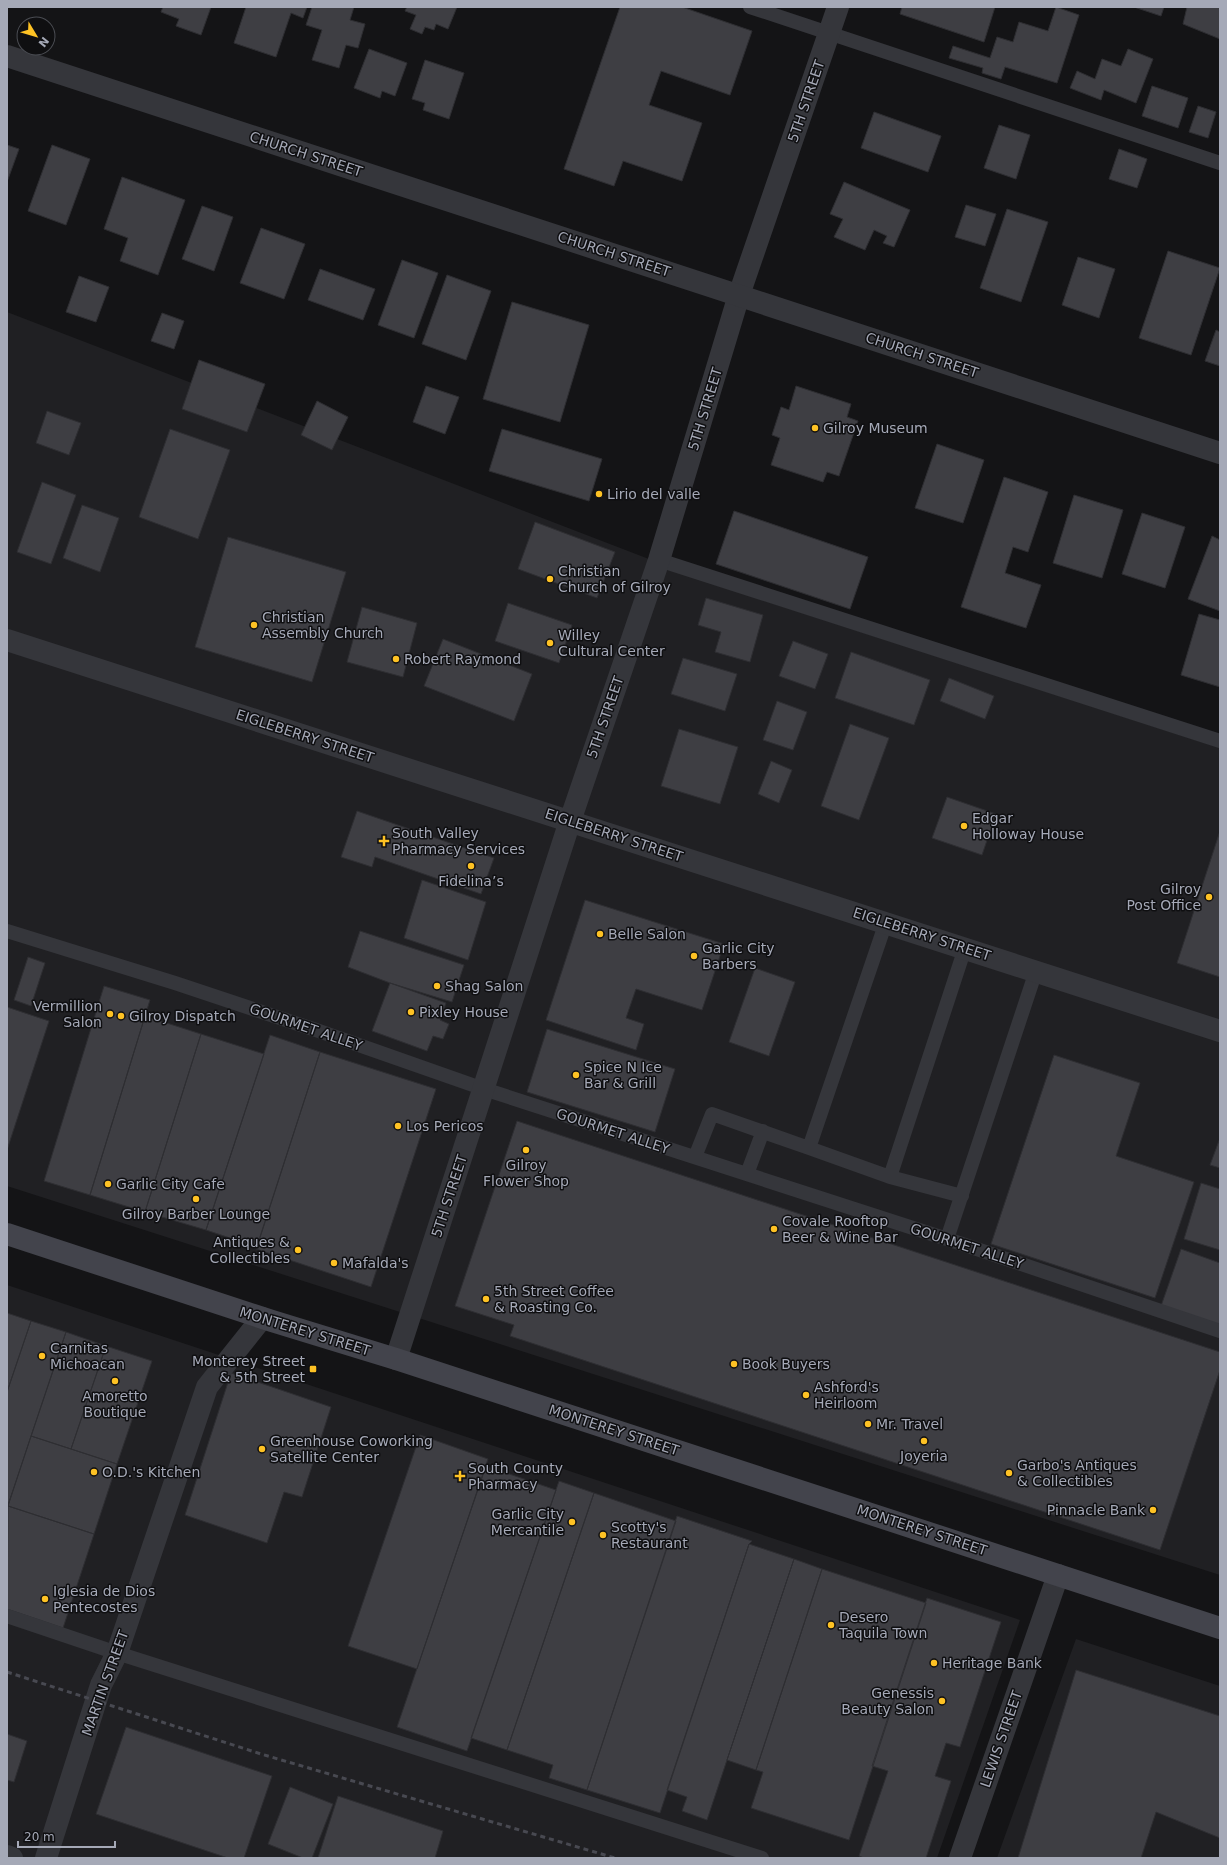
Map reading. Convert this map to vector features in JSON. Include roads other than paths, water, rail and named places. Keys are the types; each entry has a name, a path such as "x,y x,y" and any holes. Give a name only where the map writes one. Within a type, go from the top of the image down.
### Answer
{"main road":[{"name":"MONTEREY STREET","path":"7,1234 262,1318 396,1359 1058,1574 1220,1628"}],"street":[{"name":"5TH STREET","path":"396,1359 570,821 659,560 739,295 838,7"},
{"name":"CHURCH STREET","path":"7,56 1220,453"},
{"name":"EIGLEBERRY STREET","path":"7,640 886,922 1220,1031"},
{"name":"MARTIN STREET","path":"46,1858 101,1685 117,1653 207,1387 262,1318"},
{"name":"LEWIS STREET","path":"960,1858 1058,1574"},
{"path":"7,1856 12,1858"}],"lane":[{"path":"750,7 1220,163"},
{"path":"659,560 1220,741"},
{"path":"809,1148 886,922"},
{"name":"GOURMET ALLEY","path":"7,931 175,983 484,1089 948,1239 1220,1331"},
{"path":"890,1177 965,948"},
{"path":"948,1239 1036,971"},
{"path":"695,1158 712,1114 890,1177 962,1196"},
{"path":"747,1174 763,1131"},
{"path":"7,1616 117,1653 762,1858"}],"railway":[{"path":"7,1672 261,1754 615,1858"}],"place":[{"name":"Gilroy Museum","path":"815,428"},
{"name":"Lirio del valle","path":"599,494"},
{"name":"Christian Church of Gilroy","path":"550,579"},
{"name":"Christian Assembly Church","path":"254,625"},
{"name":"Willey Cultural Center","path":"550,643"},
{"name":"Robert Raymond","path":"396,659"},
{"name":"Edgar Holloway House","path":"964,826"},
{"name":"South Valley Pharmacy Services","path":"384,841"},
{"name":"Fidelina’s","path":"471,866"},
{"name":"Gilroy Post Office","path":"1209,897"},
{"name":"Belle Salon","path":"600,934"},
{"name":"Garlic City Barbers","path":"694,956"},
{"name":"Shag Salon","path":"437,986"},
{"name":"Pixley House","path":"411,1012"},
{"name":"Vermillion Salon","path":"110,1014"},
{"name":"Gilroy Dispatch","path":"121,1016"},
{"name":"Spice N Ice Bar & Grill","path":"576,1075"},
{"name":"Los Pericos","path":"398,1126"},
{"name":"Gilroy Flower Shop","path":"526,1150"},
{"name":"Garlic City Cafe","path":"108,1184"},
{"name":"Gilroy Barber Lounge","path":"196,1199"},
{"name":"Covale Rooftop Beer & Wine Bar","path":"774,1229"},
{"name":"Antiques & Collectibles","path":"298,1250"},
{"name":"Mafalda's","path":"334,1263"},
{"name":"5th Street Coffee & Roasting Co.","path":"486,1299"},
{"name":"Carnitas Michoacan","path":"42,1356"},
{"name":"Book Buyers","path":"734,1364"},
{"name":"Monterey Street & 5th Street","path":"313,1369"},
{"name":"Amoretto Boutique","path":"115,1381"},
{"name":"Ashford's Heirloom","path":"806,1395"},
{"name":"Mr. Travel","path":"868,1424"},
{"name":"Joyeria","path":"924,1441"},
{"name":"Greenhouse Coworking Satellite Center","path":"262,1449"},
{"name":"O.D.'s Kitchen","path":"94,1472"},
{"name":"Garbo's Antiques & Collectibles","path":"1009,1473"},
{"name":"South County Pharmacy","path":"460,1476"},
{"name":"Pinnacle Bank","path":"1153,1510"},
{"name":"Garlic City Mercantile","path":"572,1522"},
{"name":"Scotty's Restaurant","path":"603,1535"},
{"name":"Iglesia de Dios Pentecostes","path":"45,1599"},
{"name":"Desero Taquila Town","path":"831,1625"},
{"name":"Heritage Bank","path":"934,1663"},
{"name":"Genessis Beauty Salon","path":"942,1701"}]}
